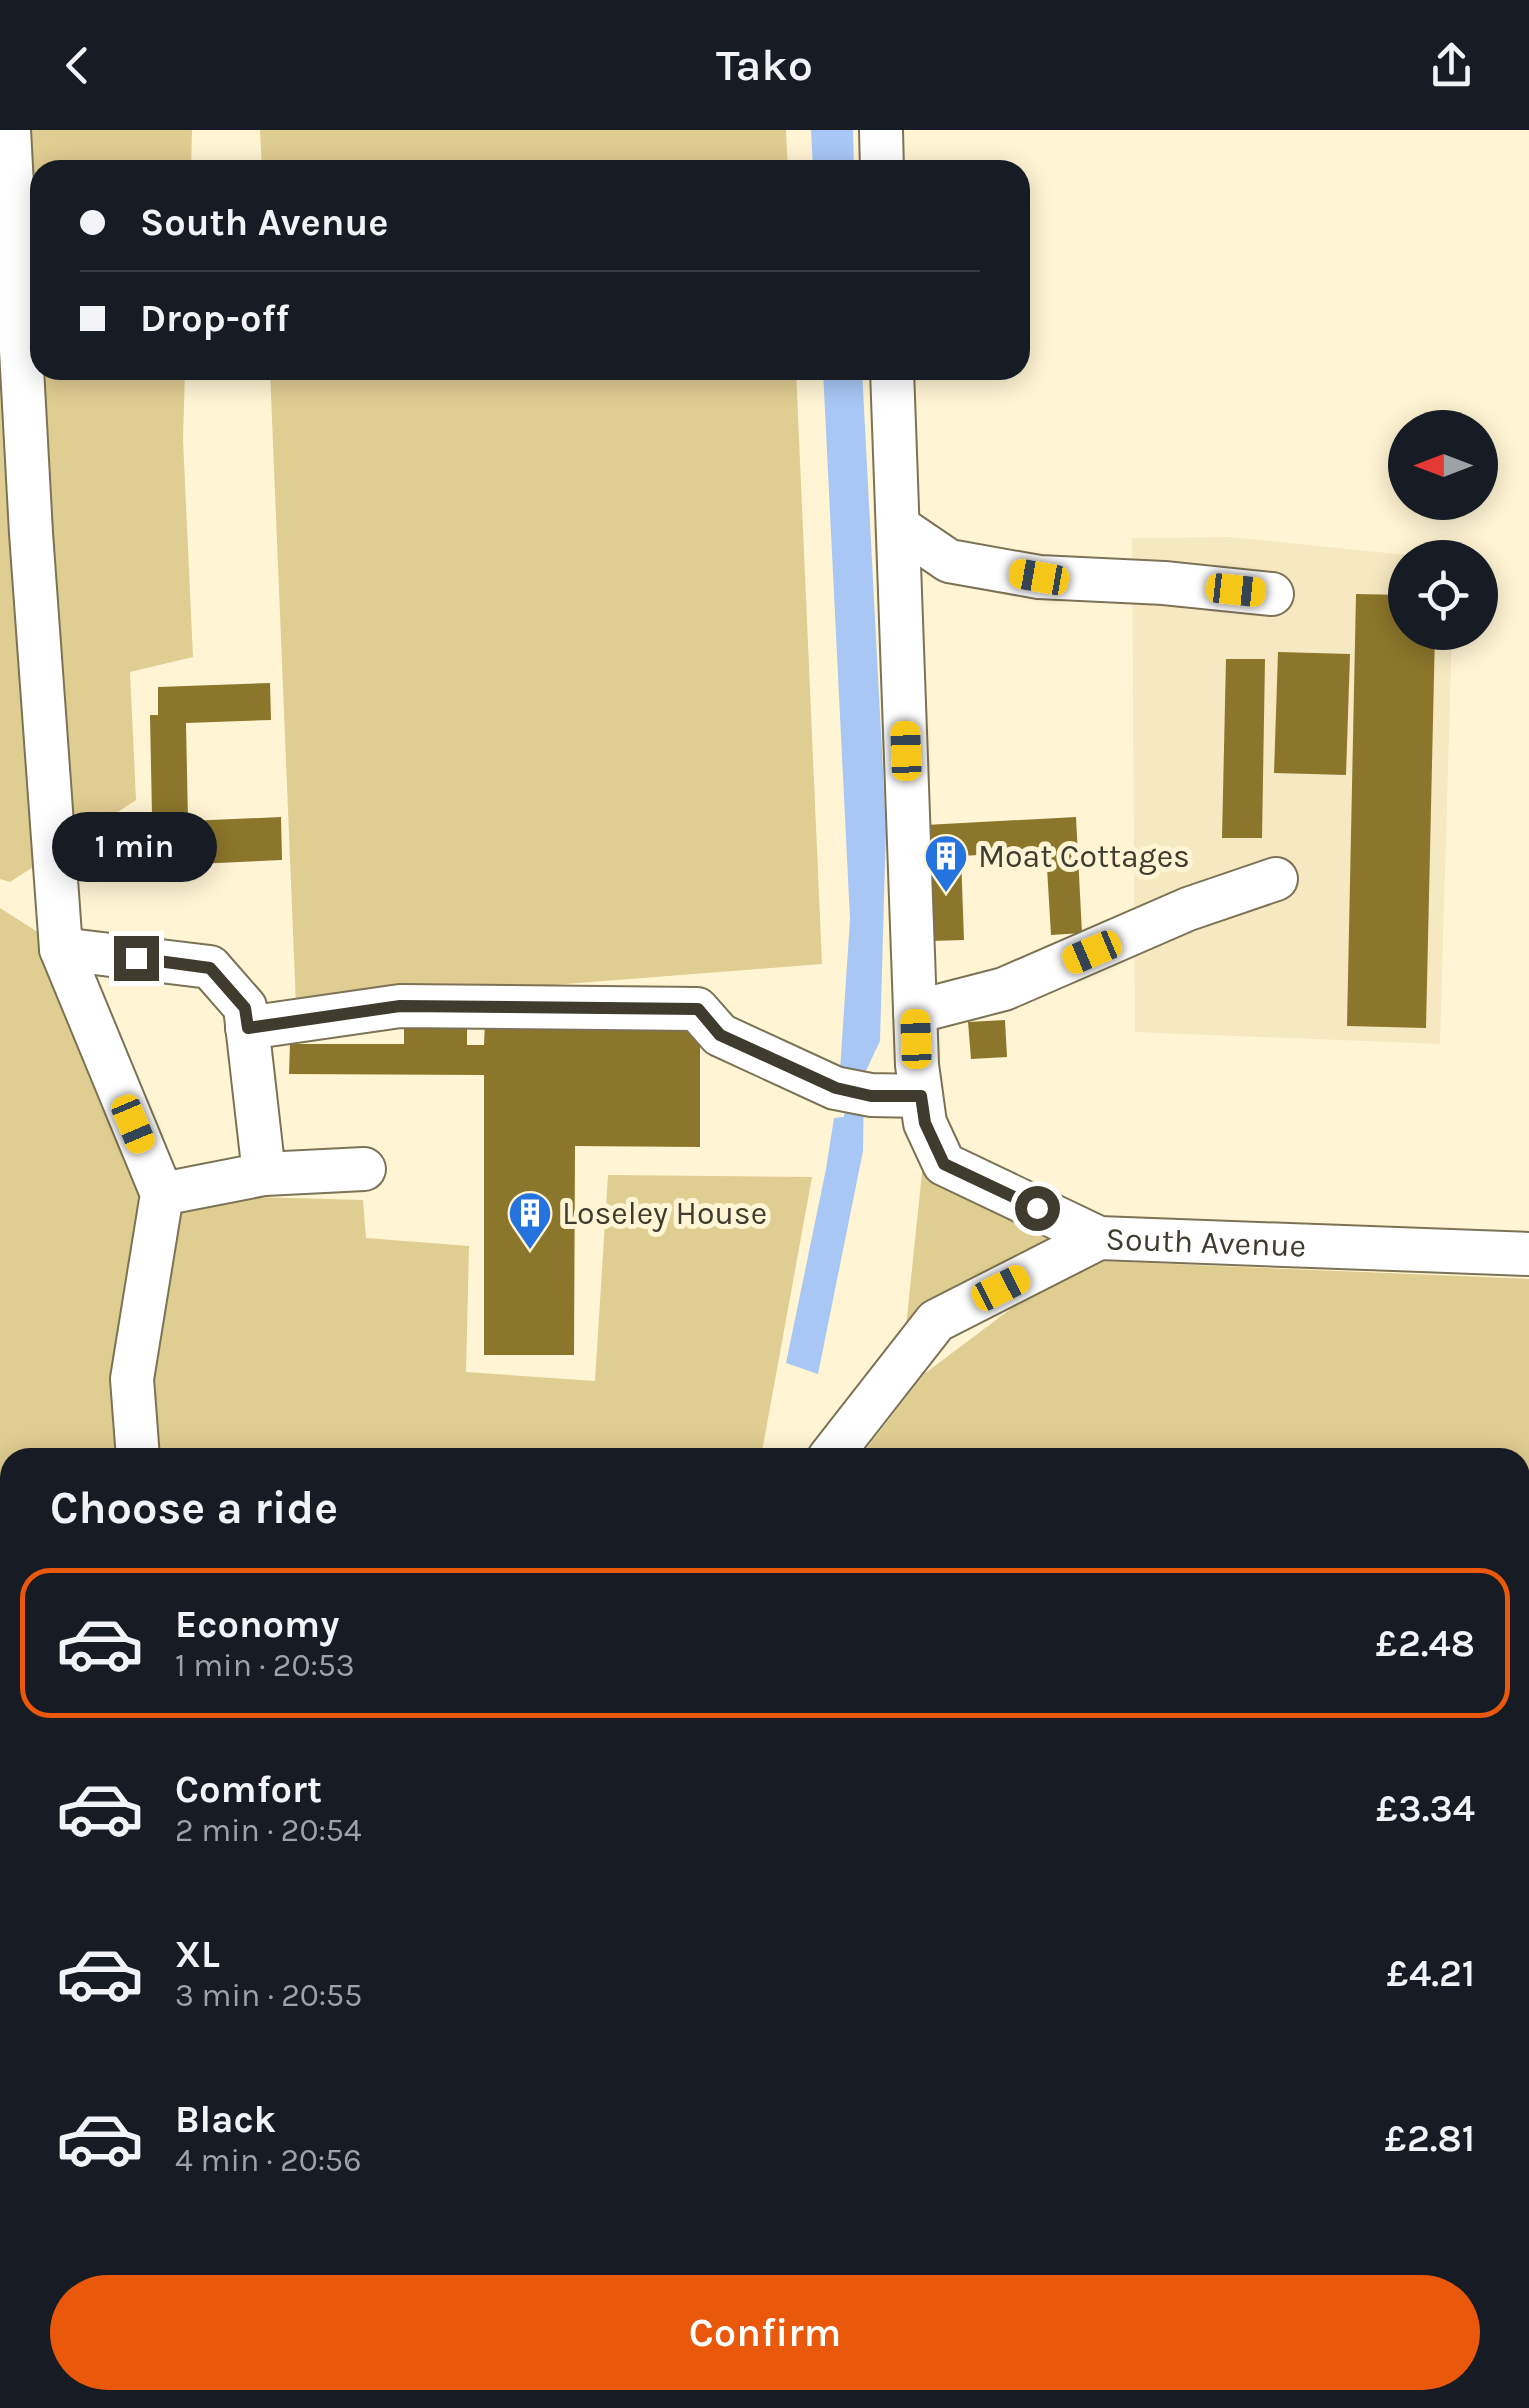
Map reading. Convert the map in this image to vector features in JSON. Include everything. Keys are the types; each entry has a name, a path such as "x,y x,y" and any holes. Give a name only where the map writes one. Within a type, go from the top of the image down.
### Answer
{"lane":[{"path":"9,130 31,533 61,949 162,1194 132,1379 137,1448"},
{"path":"880,130 882,160"},
{"name":"South Avenue","path":"892,380 919,1081 925,1123 944,1164 1099,1238 1529,1254"},
{"path":"899,527 950,561 986,568 1039,577 1164,583 1272,594"},
{"path":"915,1012 1004,989 1188,909 1276,880"},
{"path":"61,949 210,968 245,1008 264,1174"},
{"path":"248,1028 400,1006 698,1009 720,1035 853,1092 919,1081"},
{"path":"162,1194 264,1174 364,1170"},
{"path":"837,1448 936,1321 1099,1238"}],"shaded area":[{"path":"0,130 192,130 191,160 30,160 30,380 185,380 183,440 193,657 130,672 136,800 10,882 0,879"},
{"path":"260,130 786,130 788,160 262,160"},
{"path":"270,380 796,380 822,964 296,1005"},
{"path":"1231,537 1388,553 1388,650 1452,650 1440,1044 1135,1032 1132,538"},
{"path":"0,908 44,936 143,1188 124,1448 0,1448"},
{"path":"923,1163 1071,1241 906,1327"},
{"path":"608,1175 812,1177 763,1448 151,1448 150,1378 169,1261 187,1195 363,1200 366,1238 469,1246 466,1372 595,1381"},
{"path":"1099,1261 1529,1279 1529,1448 867,1448 924,1374 1020,1302"}],"water":[{"path":"811,130 853,130 854,160 812,160"},
{"path":"823,380 863,380 886,829 880,1041 864,1075 863,1151 818,1374 786,1363 834,1118 844,1117 849,1076 840,1071 850,919"}],"building":[{"path":"1356,594 1388,595 1388,650 1435,650 1426,1028 1347,1026"},
{"path":"1278,652 1350,654 1346,775 1274,773"},
{"path":"1226,659 1265,659 1262,838 1222,838"},
{"path":"270,683 271,720 186,723 188,821 281,817 282,860 153,866 150,715 158,715 158,687"},
{"name":"Moat Cottages","path":"1076,817 1082,933 1051,935 1046,851 961,856 964,940 931,941 925,825"},
{"name":"Loseley House","path":"404,1017 467,1017 467,1045 484,1045 485,1021 700,1021 700,1147 575,1146 574,1355 484,1355 484,1075 289,1074 290,1044 404,1044"},
{"path":"1005,1020 1007,1057 971,1059 968,1022"}],"place":[{"name":"Moat Cottages","path":"946,894"},
{"name":"Loseley House","path":"530,1251"}],"route":[{"path":"136,958 210,968 245,1008 248,1028 400,1006 698,1009 720,1035 836,1088 871,1096 921,1096 925,1123 944,1164 1037,1208"}]}
